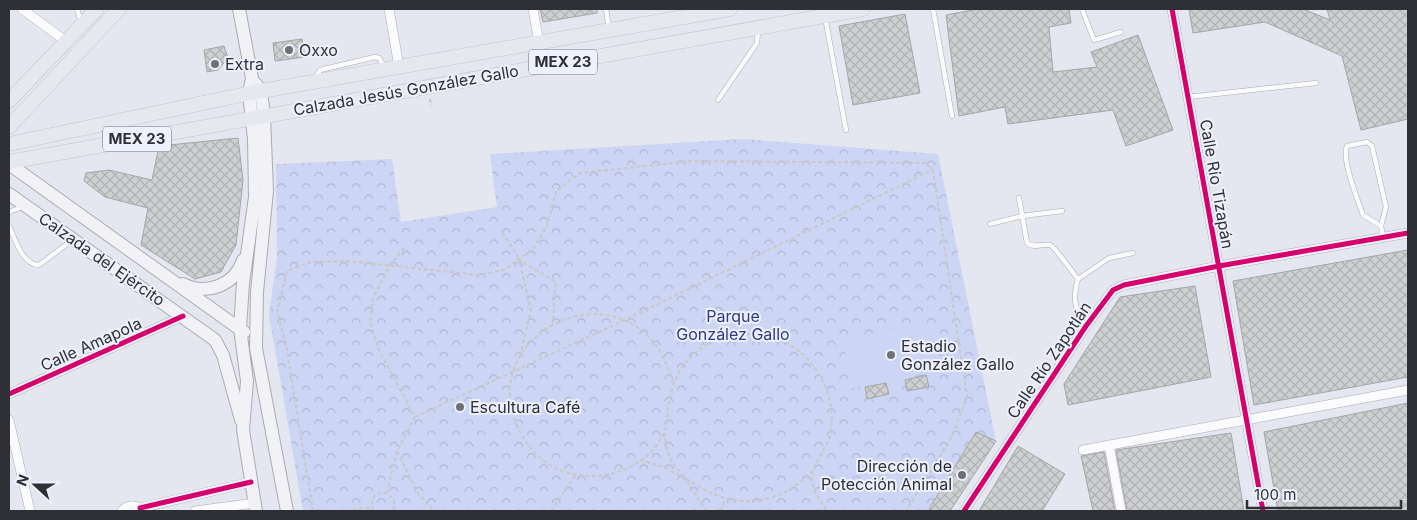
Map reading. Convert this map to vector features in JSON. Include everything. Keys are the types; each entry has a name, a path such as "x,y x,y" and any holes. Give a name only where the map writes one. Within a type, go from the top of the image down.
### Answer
{"main road":[{"path":"9,101 98,9"},
{"path":"9,127 119,9"},
{"path":"239,9 255,92 267,191 258,292 256,348 287,511"},
{"name":"Calzada Jesús González Gallo","path":"9,144 255,92 609,30 677,13 730,9"},
{"name":"Calzada Jesús González Gallo","path":"9,163 863,9"},
{"path":"256,507 243,430 248,382 240,328 243,283 256,177 258,117"},
{"name":"Calzada del Ejército","path":"9,163 240,328 256,348"},
{"name":"Calzada del Ejército","path":"9,194 183,316 220,346 243,430"},
{"path":"155,269 186,286 210,289 230,282 236,275 249,241"}],"street":[{"path":"22,9 66,42"},
{"path":"389,9 393,68"},
{"path":"533,9 539,43"},
{"name":"Calle Río Tizapán","path":"1172,9 1263,511"},
{"name":"Calle Río Zapotlán","path":"964,511 1086,326 1113,290 1118,287 1219,266 1408,233"},
{"name":"Calle Amapola","path":"9,394 183,316"},
{"path":"1083,450 1408,390"},
{"path":"9,420 30,511"},
{"path":"1109,445 1121,510"},
{"path":"122,511 128,506 141,510 251,482"},
{"path":"218,490 222,508"},
{"path":"195,511 256,507"}],"lane":[{"path":"77,9 82,25"},
{"path":"606,9 609,30"},
{"path":"933,9 952,116"},
{"path":"1082,9 1094,40 1121,32"},
{"path":"824,16 846,130"},
{"path":"718,100 757,43 759,27"},
{"path":"1188,97 1316,83"},
{"path":"1381,226 1363,214 1350,175 1346,152 1348,146 1367,142 1372,146 1386,207 1381,226 1384,237"},
{"path":"1019,198 1027,244 1031,246 1048,245 1056,248 1060,258 1078,279"},
{"path":"9,212 26,206"},
{"path":"990,224 1022,216 1062,211"},
{"path":"9,226 26,260 33,265 38,265 73,239"},
{"path":"1086,326 1079,317 1075,302 1078,279 1108,258 1133,253"}],"path":[{"path":"313,511 286,344 277,312 287,270 311,262 348,261 478,275 504,270 533,249 547,226 556,191 580,173 691,161 925,163 932,170 967,397 952,436 906,511"},
{"path":"387,493 397,451 415,417 625,320 932,170"},
{"path":"502,234 511,245 519,260 531,310 520,358 514,372 511,402 514,417 522,437 536,455 548,464 576,475 597,477 618,473 640,460 652,450 664,433"},
{"path":"404,248 390,265 373,298 370,322 378,350 415,417"},
{"path":"519,260 556,282 553,323"},
{"path":"520,358 534,338 553,323 570,316 589,313 608,315 625,320 640,328 657,346 669,367 673,383"},
{"path":"706,511 669,457 664,433 673,383 682,365 697,351 712,341 733,335 754,334 779,339 797,349 815,367 828,392 832,416 830,432 824,452 814,469 811,479 815,492 827,511"},
{"path":"397,451 417,492 434,511"},
{"path":"640,460 664,467 725,499 746,502 767,500 792,489 814,469"},
{"path":"551,511 576,475"},
{"path":"373,511 371,507 374,496 380,492 387,493 394,502 392,511"},
{"path":"721,511 725,499"},
{"path":"346,511 371,507"}],"green space":[{"name":"Parque González Gallo","path":"743,139 938,154 996,441 950,511 303,511 269,315 277,257 276,164 392,159 401,222 497,207 490,154"},
{"name":"Estadio González Gallo","path":"929,323 938,371 852,388 843,339"}],"building":[{"path":"540,9 597,9 597,13 543,22"},
{"path":"978,9 1069,9 1071,23 1049,27 1053,72 1097,67 1091,52 1138,35 1173,130 1126,146 1113,110 1008,124 1005,107 959,116 946,15"},
{"path":"1189,9 1303,9 1330,20 1327,9 1408,9 1408,119 1361,130 1342,56 1265,22 1193,33"},
{"path":"905,14 920,93 853,105 839,26"},
{"name":"Oxxo","path":"302,39 305,57 275,61 273,43"},
{"name":"Extra","path":"224,46 228,58 218,70 207,72 204,50"},
{"path":"238,138 243,180 236,245 221,272 195,279 141,245 148,208 105,197 84,181 86,173 109,170 152,180 159,146"},
{"path":"1408,250 1408,377 1254,405 1233,281"},
{"path":"1195,286 1211,377 1068,405 1064,384 1120,297"},
{"path":"926,375 929,387 907,391 905,380"},
{"path":"886,383 889,394 867,399 865,387"},
{"path":"1408,403 1408,511 1278,511 1264,432"},
{"name":"Dirección de Potección Animal","path":"976,432 996,441 950,511 934,511 929,509"},
{"path":"1231,433 1244,511 1127,511 1116,450"},
{"path":"1018,446 1065,474 1042,511 979,511"},
{"path":"1104,452 1115,511 1093,511 1081,456"}],"cycle path":[{"path":"1172,9 1263,511"},
{"path":"964,511 1086,326 1113,290 1124,285 1219,266 1408,233"},
{"path":"9,394 183,316"},
{"path":"140,508 251,482"}],"place":[{"name":"Oxxo","path":"289,50"},
{"name":"Extra","path":"215,64"},
{"name":"Estadio González Gallo","path":"891,355"},
{"name":"Escultura Café","path":"460,407"},
{"name":"Dirección de Potección Animal","path":"962,475"}]}
